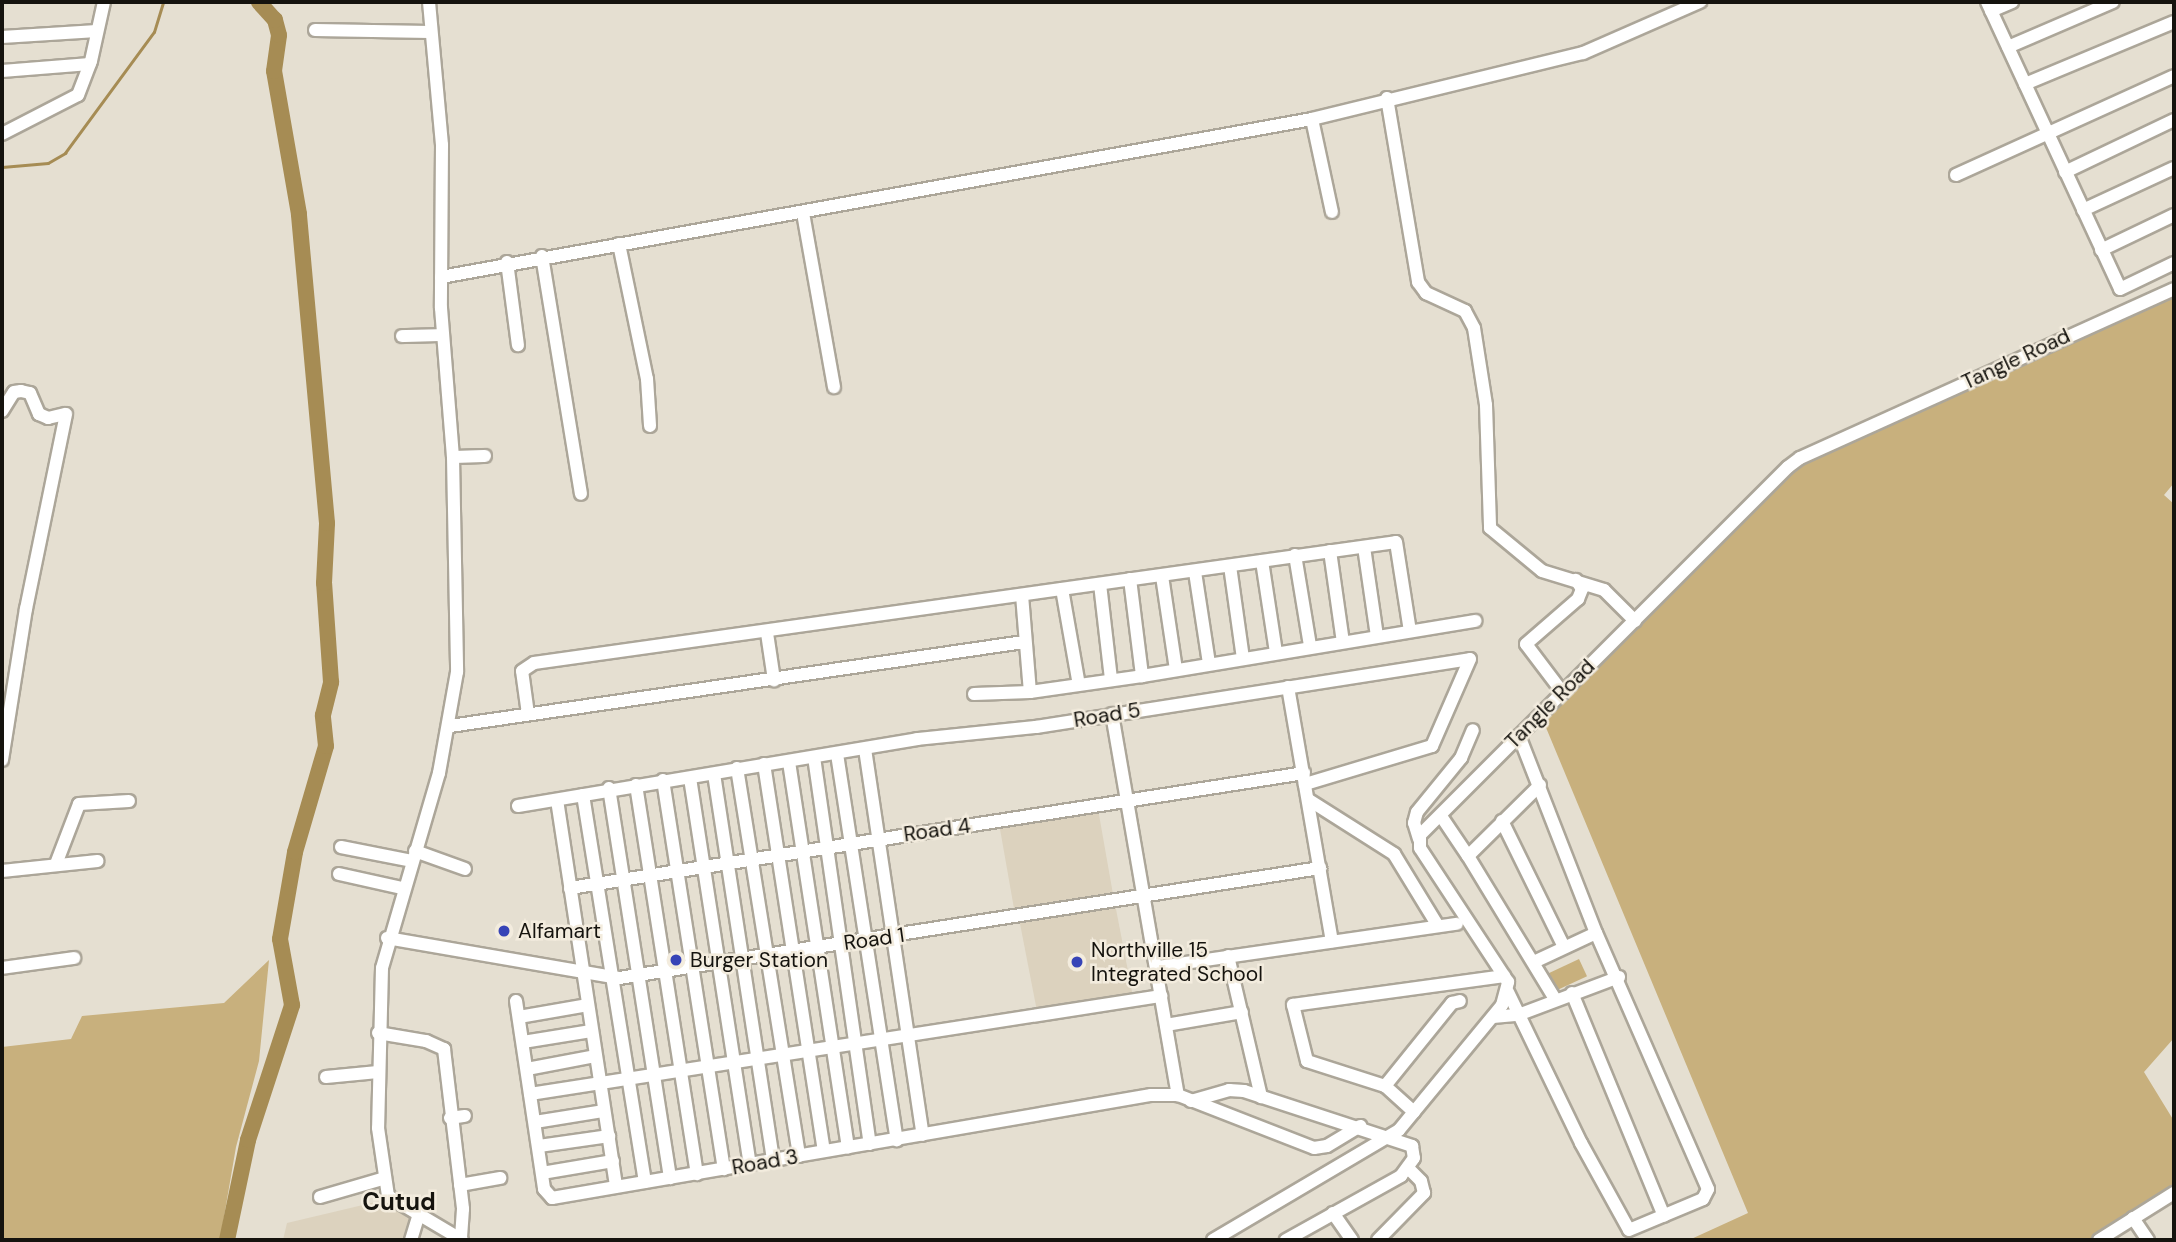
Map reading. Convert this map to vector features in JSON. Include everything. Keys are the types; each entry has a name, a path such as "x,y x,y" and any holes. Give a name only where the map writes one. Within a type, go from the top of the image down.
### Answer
{"street":[{"path":"2,134 78,94 90,64 104,2"},
{"path":"378,1033 426,1041 444,1049 450,1118 460,1185 461,1239 418,1217 388,1196 382,1179 378,1072 378,1033 379,984 387,938 450,726 458,647 453,457 442,335 440,277 442,145 428,2"},
{"path":"440,277 466,276 507,262 803,213 1312,118 1583,52 1700,2"},
{"path":"2012,2 1989,6 2129,307"},
{"path":"2008,47 2113,2"},
{"path":"2025,84 2174,22"},
{"path":"315,30 430,32"},
{"path":"2,37 97,31"},
{"path":"2,71 90,64"},
{"path":"1956,175 2174,76"},
{"path":"1387,98 1418,282 1426,293 1465,311 1474,328 1486,405 1490,528 1542,571 1604,590 1635,621"},
{"path":"1312,118 1332,212"},
{"path":"2065,172 2174,120"},
{"path":"2083,210 2174,168"},
{"path":"803,213 834,387"},
{"path":"2101,250 2174,215"},
{"path":"619,244 647,379 650,426"},
{"path":"542,256 581,494"},
{"path":"507,262 519,345"},
{"path":"2120,289 2174,263"},
{"name":"Tangle Road","path":"1419,838 1519,734 1795,461 2129,307 2174,289"},
{"path":"402,336 442,335"},
{"path":"2,411 14,392 21,391 30,393 39,414 48,418 66,414 26,609 2,760"},
{"path":"453,457 485,456"},
{"path":"528,714 522,671 526,665 704,636 766,633 804,622 1195,572 1396,542 1410,631"},
{"path":"1364,547 1377,636"},
{"path":"1330,551 1343,642"},
{"path":"1295,555 1310,646"},
{"path":"1262,561 1276,653"},
{"path":"1230,566 1243,659"},
{"path":"1195,572 1209,664"},
{"path":"1162,576 1176,670"},
{"path":"1130,579 1143,676"},
{"path":"1563,693 1526,644 1532,634 1578,599 1582,589 1576,580"},
{"path":"1100,584 1111,680"},
{"path":"1062,589 1079,685"},
{"path":"1022,595 1030,692"},
{"path":"974,694 1030,692 1143,676 1310,646 1476,621"},
{"path":"766,633 774,680"},
{"path":"450,726 1024,642"},
{"name":"Road 5","path":"519,806 609,788 690,778 737,768 1112,714 1464,657 1471,660 1432,746 1305,778"},
{"path":"1288,687 1332,941"},
{"path":"1112,714 1178,1095 1318,1149 1360,1126"},
{"path":"1473,730 1461,758 1415,818 1420,848 1504,976 1518,1015 1627,1227 1633,1230 1703,1199 1708,1189 1619,977 1597,933 1519,734"},
{"path":"864,749 881,839 892,936 923,1135"},
{"path":"837,754 897,1140"},
{"path":"814,757 844,943 870,1144"},
{"path":"789,762 848,1148"},
{"path":"764,764 776,856 824,1150"},
{"path":"737,768 799,1156"},
{"path":"714,774 773,1160"},
{"path":"690,778 750,1164"},
{"name":"Road 4","path":"569,888 1125,801 1305,778"},
{"path":"663,780 724,1169"},
{"path":"636,785 697,1174"},
{"path":"1468,856 1540,785"},
{"path":"609,788 670,1178"},
{"path":"583,795 646,1182"},
{"path":"1427,799 1444,813 1468,856 1536,961 1555,999"},
{"path":"557,800 616,1187"},
{"path":"1309,800 1394,854 1438,926"},
{"path":"56,864 79,804 129,801"},
{"path":"1502,821 1564,947"},
{"path":"341,847 413,856 465,869"},
{"path":"2,871 97,861"},
{"name":"Road 1","path":"387,938 583,972 611,976 637,975 1320,868"},
{"path":"339,874 402,888"},
{"path":"1157,967 1457,924"},
{"path":"1536,961 1597,933"},
{"path":"1228,956 1261,1097"},
{"path":"2,968 75,958"},
{"path":"1414,1112 1385,1086 1307,1060 1293,1005 1504,976"},
{"path":"1493,1017 1518,1015 1619,977"},
{"path":"1213,1240 1388,1136 1414,1112 1493,1017 1508,992"},
{"path":"1572,993 1664,1216"},
{"path":"530,1094 908,1039 1161,996"},
{"name":"Road 3","path":"516,1001 545,1192 552,1198 824,1150 897,1140 1100,1102 1178,1095"},
{"path":"1385,1086 1452,1003 1460,1001"},
{"path":"519,1017 587,1005"},
{"path":"1166,1025 1242,1012"},
{"path":"523,1042 591,1031"},
{"path":"527,1069 596,1056"},
{"path":"326,1077 378,1072"},
{"path":"1191,1101 1229,1090 1360,1126 1412,1146 1414,1158 1409,1169 1288,1240"},
{"path":"536,1122 604,1111"},
{"path":"450,1118 464,1116"},
{"path":"539,1146 609,1136"},
{"path":"542,1173 613,1161"},
{"path":"1378,1240 1424,1193 1421,1181 1409,1169"},
{"path":"460,1185 499,1178"},
{"path":"320,1197 382,1179"},
{"path":"2099,1240 2174,1193"},
{"path":"1333,1213 1352,1240"},
{"path":"411,1240 418,1217"},
{"path":"2133,1218 2148,1240"}],"shaded area":[{"path":"2174,292 2174,483 2164,495 2174,504 2174,1038 2144,1072 2174,1121 2174,1185 2088,1240 1689,1240 1748,1213 1542,718 1797,467"},
{"name":"Northville 15 Integrated School","path":"1098,809 1113,897 1015,914 1000,826"},
{"name":"Northville 15 Integrated School","path":"1115,904 1134,999 1038,1018 1020,923"},
{"path":"1579,959 1587,976 1553,992 1545,975"},
{"path":"269,960 259,1061 236,1147 220,1240 2,1240 2,1047 71,1039 82,1016 224,1003"},
{"path":"384,1200 416,1219 408,1240 283,1240 287,1223"}],"waterway":[{"path":"2,167 48,163 65,153 154,32 163,2"},
{"path":"227,1240 248,1140 292,1005 280,939 295,852 326,746 323,715 331,682 324,583 327,523 299,214 274,71 279,35 275,20 259,2"}],"place":[{"name":"Alfamart","path":"504,931"},
{"name":"Burger Station","path":"676,960"},
{"name":"Northville 15 Integrated School","path":"1077,962"}],"district":[{"name":"Cutud","path":"399,1202"}]}
